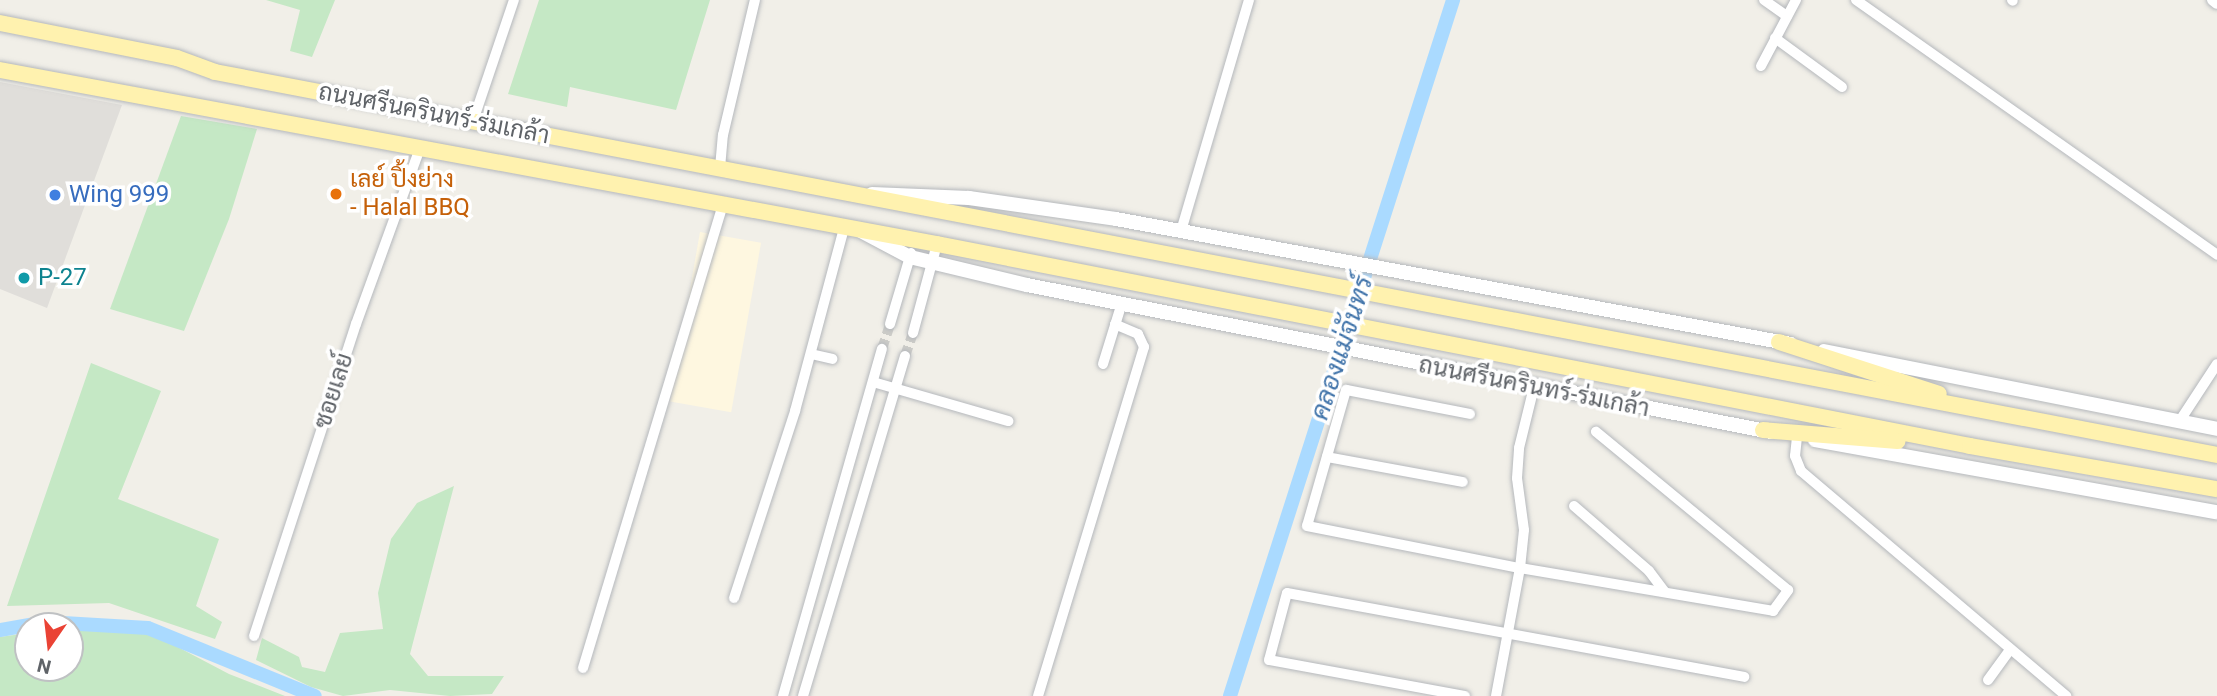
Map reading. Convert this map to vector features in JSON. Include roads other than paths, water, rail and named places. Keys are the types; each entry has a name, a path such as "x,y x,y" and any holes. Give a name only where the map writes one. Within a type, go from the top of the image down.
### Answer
{"main road":[{"name":"ถนนศรีนครินทร์-ร่มเกล้า","path":"0,23 177,58 215,72 871,194 1388,299 2217,455"},
{"name":"ถนนศรีนครินทร์-ร่มเกล้า","path":"0,70 1315,316 1970,446 2217,489"},
{"name":"ถนนศรีนครินทร์-ร่มเกล้า","path":"871,194 969,198 1181,231 1779,342 2217,429"},
{"name":"ถนนศรีนครินทร์-ร่มเกล้า","path":"861,231 909,257 1121,306 1797,437 2217,512"},
{"path":"1779,342 2002,414"},
{"path":"1763,430 1970,446"}],"street":[{"path":"473,121 514,0"},
{"path":"720,168 723,135 755,0"},
{"path":"1181,231 1249,0"},
{"path":"1764,0 1787,16"},
{"path":"1761,66 1796,0"},
{"path":"1856,0 2217,255"},
{"path":"2212,0 2217,4"},
{"path":"1775,38 1842,87"},
{"name":"ซอยเลย์","path":"254,636 356,324 420,148"},
{"path":"583,668 723,205"},
{"path":"734,598 811,354 844,228"},
{"path":"890,324 916,240"},
{"path":"912,333 937,244"},
{"path":"1103,364 1121,306"},
{"path":"1038,696 1144,347 1138,334 1115,324"},
{"path":"783,696 882,349"},
{"path":"811,354 832,359"},
{"path":"803,696 905,356"},
{"path":"2179,422 2217,364"},
{"path":"873,382 1008,421"},
{"path":"1496,696 1520,568 1524,530 1519,458 1534,387"},
{"path":"1470,414 1346,390 1307,526 1520,568 1773,611 1788,590 1596,432"},
{"path":"1797,437 1795,456 1801,471 2009,651 2066,696"},
{"path":"1326,457 1463,482"},
{"path":"1574,506 1649,571 1665,592"},
{"path":"1465,696 1269,660 1287,593 1744,677"},
{"path":"1988,680 2009,651"}],"waterway":[{"name":"คลองแม่จันทร์","path":"1230,696 1453,0"},
{"path":"0,630 46,622 148,628 315,696"}],"tunnel":[{"path":"882,349 890,324"},
{"path":"905,356 913,333"}],"place":[{"name":"เลย์ ปิ้งย่าง - Halal BBQ","path":"336,194"},
{"name":"Wing 999","path":"55,195"},
{"name":"P-27","path":"24,278"}]}
